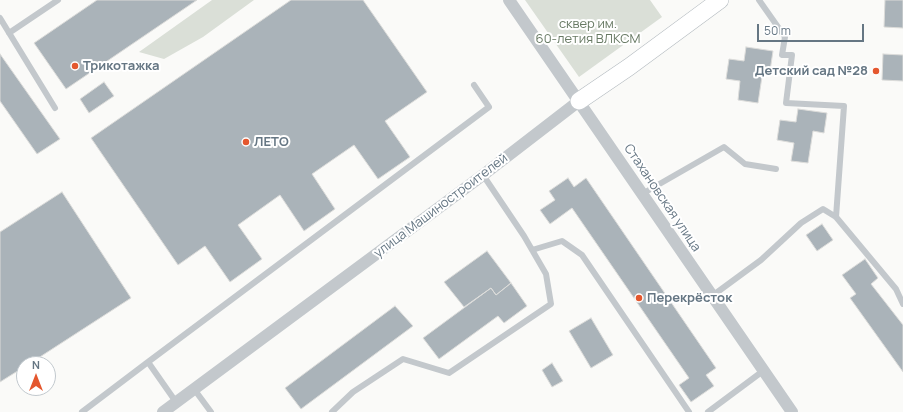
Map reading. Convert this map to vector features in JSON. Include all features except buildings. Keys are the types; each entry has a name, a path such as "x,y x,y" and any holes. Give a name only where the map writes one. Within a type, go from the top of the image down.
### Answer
{"street":[{"name":"Стахановская улица","path":"509,0 792,412"},
{"name":"улица Машиностроителей","path":"163,412 579,102 720,0"}],"lane":[{"path":"9,33 58,0"},
{"path":"758,0 785,37 782,55 792,55 786,103 844,106 836,217"},
{"path":"0,18 55,108"},
{"path":"82,412 489,107 474,85"},
{"path":"642,194 724,147 745,164 776,169"},
{"path":"332,412 353,392 403,359 449,373 551,304 546,274 524,236 483,175"},
{"path":"712,296 762,260 801,223 823,209 836,217 896,289 903,302"},
{"path":"532,250 562,240 582,255 689,412"},
{"path":"148,362 176,402"},
{"path":"708,412 764,371"},
{"path":"194,389 211,412"}],"green space":[{"path":"212,0 254,0 203,37 164,59 139,52"},
{"name":"сквер им. 60-летия ВЛКСМ","path":"525,0 650,0 662,17 579,77"}],"place":[{"name":"Трикотажка","path":"75,66"},
{"name":"Детский сад №28","path":"876,71"},
{"name":"ЛЕТО","path":"246,142"},
{"name":"Перекрёсток","path":"639,298"}]}
